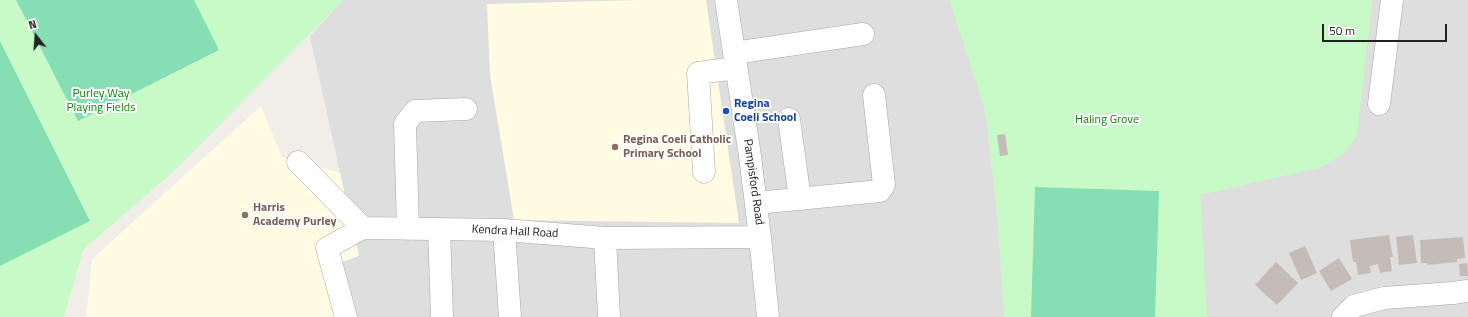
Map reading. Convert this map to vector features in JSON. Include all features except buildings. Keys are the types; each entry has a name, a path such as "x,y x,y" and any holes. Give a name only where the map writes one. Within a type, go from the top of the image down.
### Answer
{"street":[{"name":"Pampisford Road","path":"726,0 756,203 768,317"},
{"path":"1378,104 1392,0"},
{"path":"704,172 698,73 735,60 863,34"},
{"path":"756,203 880,191 884,185 874,95"},
{"path":"408,229 405,124 416,111 466,109"},
{"path":"789,119 800,199"},
{"path":"298,162 363,228 327,248 346,317"},
{"name":"Kendra Hall Road","path":"363,228 504,230 605,238 760,237"},
{"path":"439,229 442,317"},
{"path":"504,230 510,317"},
{"path":"605,238 609,317"},
{"path":"1343,317 1354,306 1384,298 1468,291"}],"shaded area":[{"path":"343,0 1468,0 1468,317 337,317 326,267 358,255 310,36"},
{"name":"Regina Coeli Catholic Primary School","path":"639,0 706,0 739,223 514,220 490,75 487,4"},
{"name":"Harris Academy Purley","path":"261,106 282,157 340,173 359,256 324,268 335,317 86,317 92,259"}],"green space":[{"name":"Purley Way Playing Fields","path":"0,0 343,0 175,170 83,250 64,317 0,317"},
{"path":"16,0 194,0 219,50 78,121"},
{"name":"Haling Grove","path":"949,0 1372,0 1357,136 1343,155 1318,168 1200,195 1207,317 1004,317 998,224 987,124 983,104"},
{"path":"0,41 90,221 0,266"},
{"path":"1035,187 1159,191 1155,317 1031,317"}],"place":[{"name":"Regina Coeli School","path":"726,111"},
{"name":"Regina Coeli Catholic Primary School","path":"615,147"},
{"name":"Harris Academy Purley","path":"245,215"}]}
